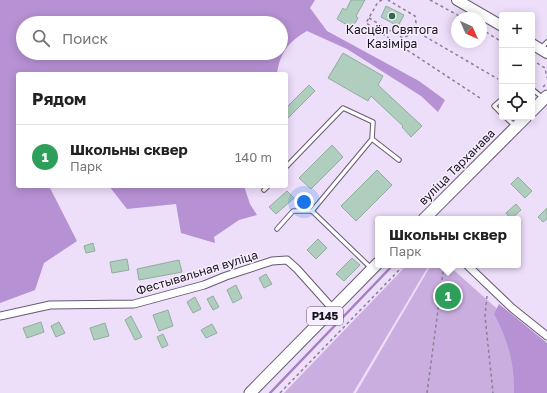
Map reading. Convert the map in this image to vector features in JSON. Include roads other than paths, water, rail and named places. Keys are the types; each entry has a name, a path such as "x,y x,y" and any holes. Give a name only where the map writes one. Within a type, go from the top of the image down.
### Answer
{"main road":[{"path":"535,108 546,97"},
{"name":"вуліца Тарханава","path":"427,216 523,120"},
{"name":"Р145","path":"250,393 375,266"}],"street":[{"path":"457,0 499,24"},
{"name":"Фестывальная вуліца","path":"0,316 50,305 134,304 204,285 272,261 287,260 332,308"},
{"path":"470,268 488,286 547,336"}],"lane":[{"path":"535,91 546,97"},
{"path":"499,102 494,106 499,111"},
{"path":"288,165 343,108 373,122 372,139 312,212"},
{"path":"508,120 516,127"},
{"path":"372,139 399,160"},
{"path":"277,229 293,211 312,212 375,266"}],"waterway":[{"path":"270,393 390,268"}],"place":[{"name":"Касцёл Святога Казіміра","path":"392,16"},
{"name":"Школьны сквер","path":"448,296"}]}
